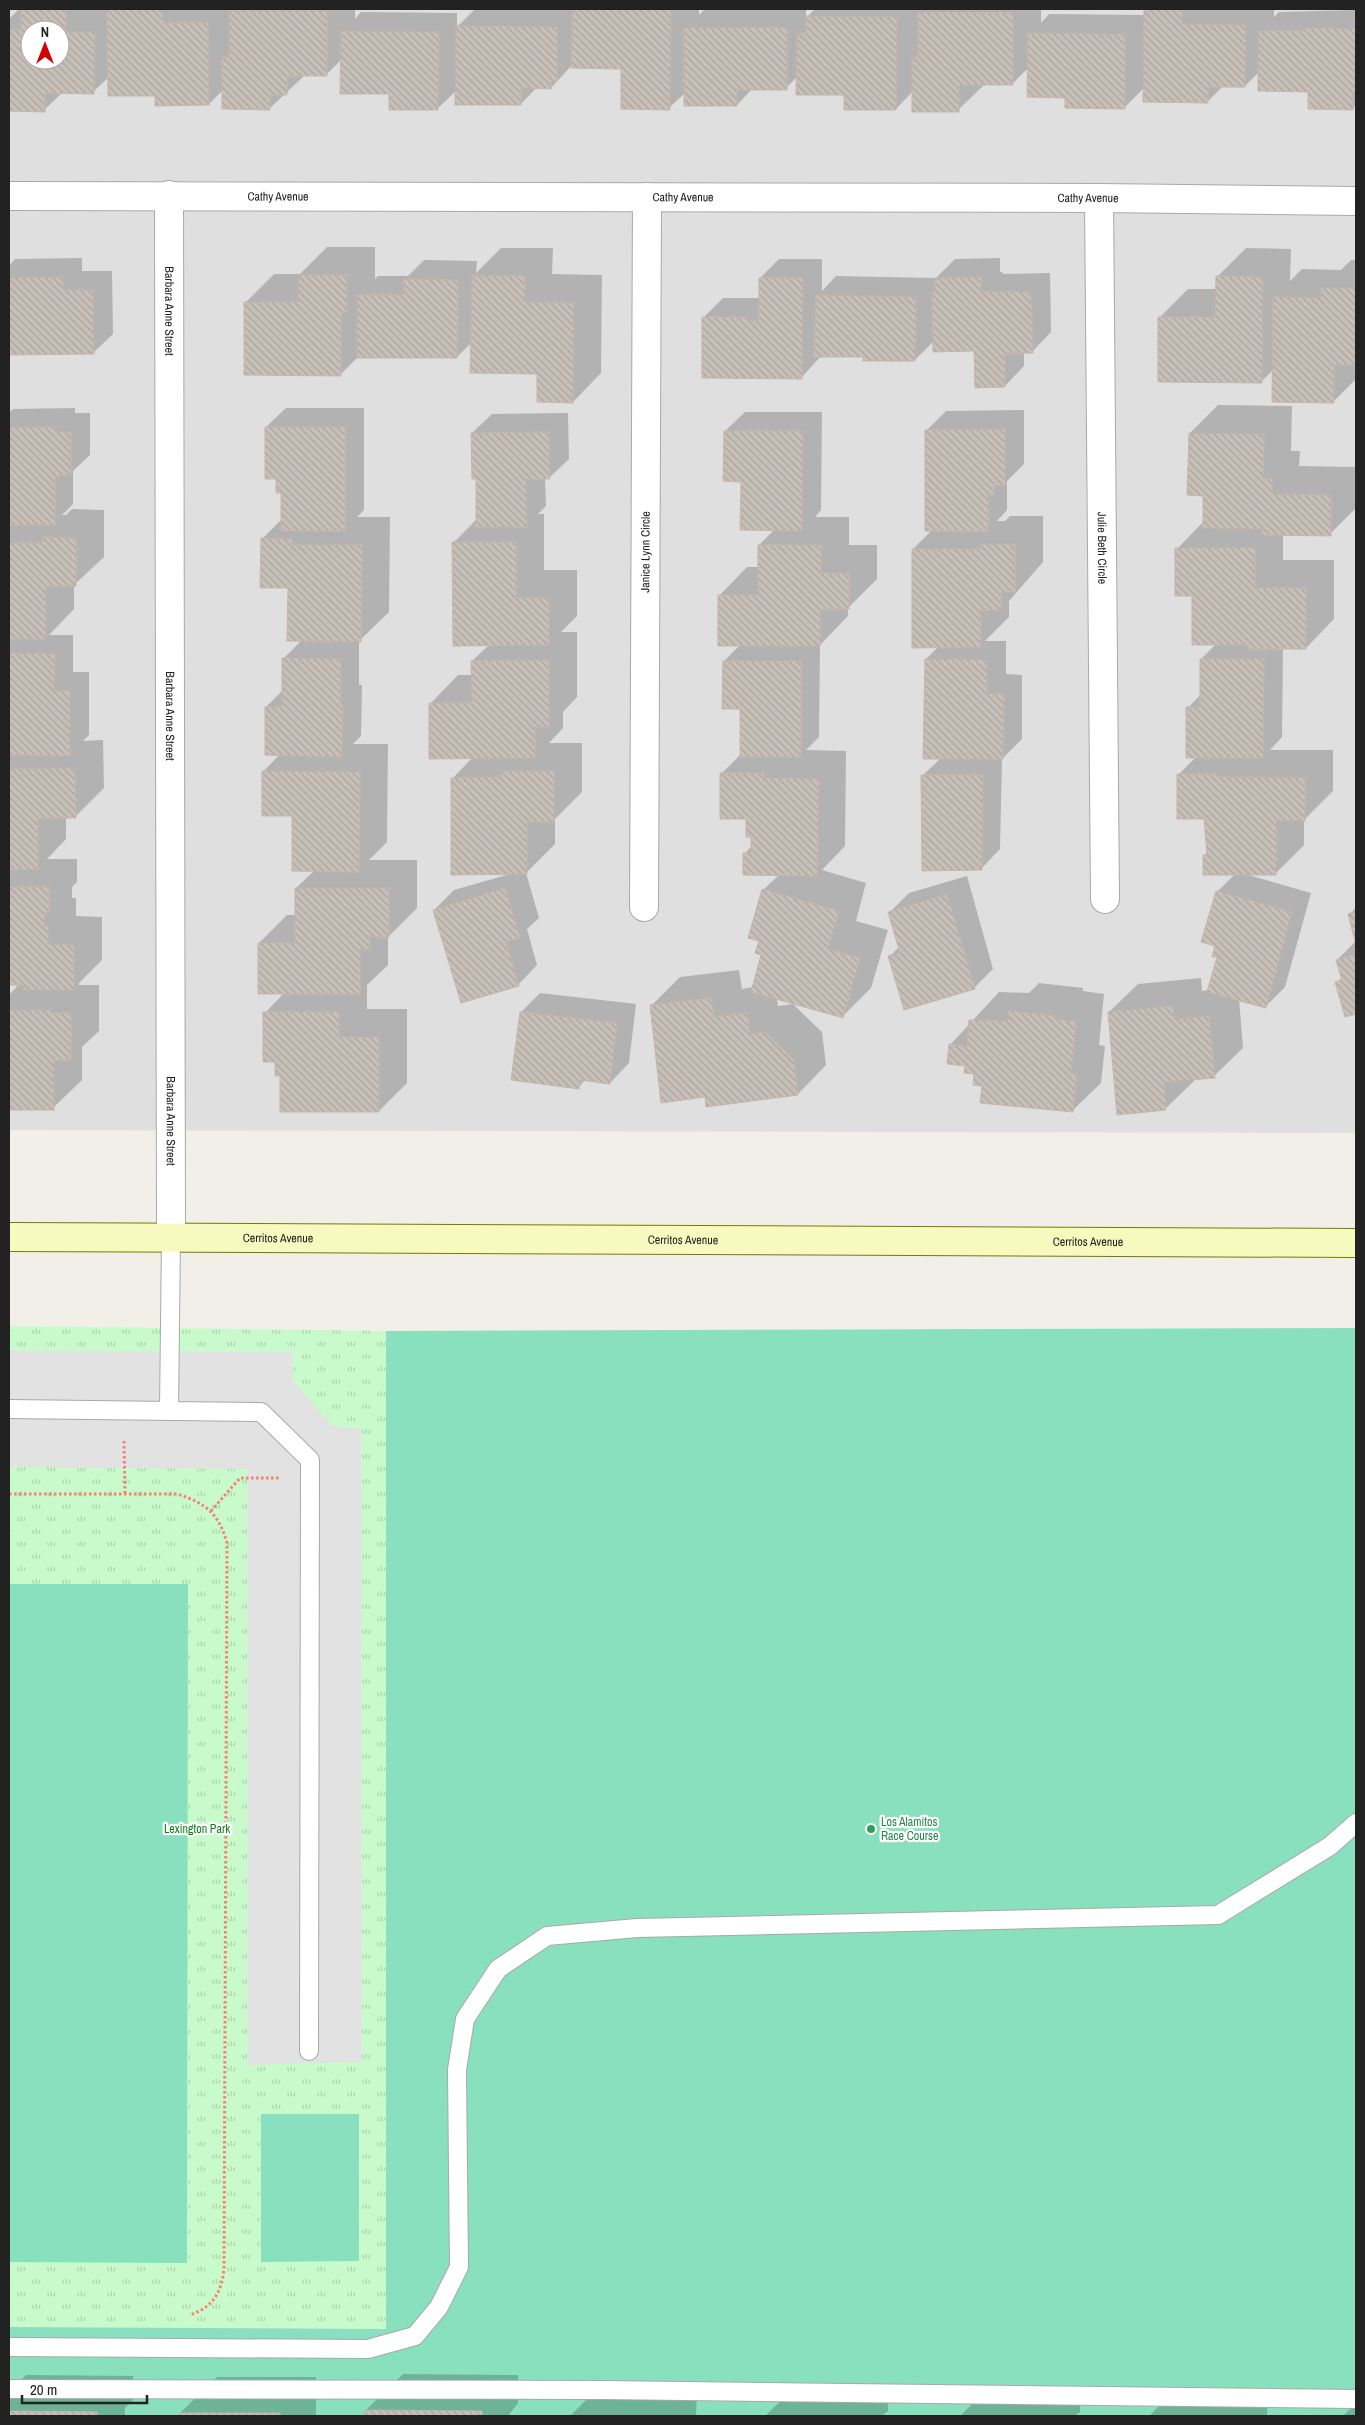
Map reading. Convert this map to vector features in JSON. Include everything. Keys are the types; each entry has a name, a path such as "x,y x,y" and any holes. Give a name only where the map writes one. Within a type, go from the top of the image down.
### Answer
{"main road":[{"name":"Cerritos Avenue","path":"9,1238 1356,1243"}],"street":[{"name":"Barbara Anne Street","path":"169,195 171,1238"},
{"name":"Cathy Avenue","path":"9,196 647,196 1356,201"},
{"name":"Janice Lynn Circle","path":"644,907 647,196"},
{"name":"Julie Beth Circle","path":"1099,198 1105,899"}],"lane":[{"path":"169,1411 171,1238"},
{"path":"9,1409 261,1412 310,1460 309,2051"},
{"path":"9,2347 368,2349 415,2336 438,2307 459,2267 457,2070 465,2019 498,1969 547,1936 637,1928 1218,1915 1330,1846 1356,1823"},
{"path":"9,2389 603,2390 1356,2399"}],"path":[{"path":"124,1411 125,1494"},
{"path":"211,1511 240,1478 310,1478"},
{"path":"9,1494 178,1494 196,1500 211,1511 222,1526 227,1543 223,2285 216,2298 205,2310 190,2315 181,2315"}],"shaded area":[{"path":"9,9 1356,9 1356,1133 9,1130"},
{"path":"9,1351 293,1352 292,1379 332,1426 361,1429 362,2062 248,2065 248,1469 9,1467"}],"green space":[{"name":"Lexington Park","path":"9,1326 386,1331 386,2329 9,2327"},
{"name":"Los Alamitos Race Course","path":"1356,1328 1356,2416 9,2416 9,2327 386,2329 386,1331"},
{"path":"9,1584 188,1584 187,2263 9,2262"},
{"path":"261,2114 359,2114 359,2261 261,2262"}],"building":[{"path":"21,9 66,9 66,20 21,20"},
{"path":"107,9 157,9 163,15 163,23 208,22 209,105 155,106 155,96 108,96"},
{"path":"573,9 671,9 670,110 621,109 621,69 571,68"},
{"path":"1144,9 1182,9 1182,24 1246,25 1245,87 1208,87 1208,103 1143,102"},
{"path":"229,10 327,11 327,76 287,76 287,95 270,95 270,110 222,109 222,57 229,57"},
{"path":"918,12 1013,13 1013,85 959,85 959,112 912,112 912,57 918,57"},
{"path":"806,16 897,17 896,110 844,110 844,95 796,95 797,33 806,33"},
{"path":"456,26 557,27 557,81 551,81 551,89 521,88 521,105 455,105"},
{"path":"684,28 787,28 787,90 737,90 737,106 684,106"},
{"path":"1305,28 1356,29 1356,92 1353,92 1353,110 1308,109 1308,92 1258,91 1258,31 1305,31"},
{"path":"9,30 20,30 20,70 70,70 70,32 95,32 94,94 45,93 45,112 9,111"},
{"path":"341,31 439,32 438,110 389,110 389,94 340,94"},
{"path":"1028,33 1125,34 1125,109 1065,108 1065,98 1027,97"},
{"path":"298,275 347,275 347,312 341,312 341,376 244,375 244,302 298,302"},
{"path":"472,276 525,276 524,302 574,303 573,403 537,402 537,374 470,373"},
{"path":"1216,276 1263,277 1262,383 1158,382 1158,317 1215,317"},
{"path":"63,277 63,290 93,290 94,354 9,355 9,278"},
{"path":"981,277 981,290 984,292 1031,292 1033,353 1005,353 1005,387 975,388 974,351 933,352 932,292 935,292 935,278"},
{"path":"759,278 803,278 802,379 702,378 702,317 747,317 747,321 759,321"},
{"path":"404,279 458,280 457,358 357,358 357,295 404,295"},
{"path":"1321,288 1356,288 1356,365 1334,365 1334,403 1272,402 1273,297 1321,298"},
{"path":"816,295 916,297 915,361 863,361 863,357 814,357"},
{"path":"56,427 56,432 71,432 71,475 55,476 55,525 9,525 9,428"},
{"path":"265,427 345,427 345,531 281,531 281,493 276,493 276,479 265,479"},
{"path":"1005,429 1005,485 994,485 994,495 988,495 988,531 925,531 925,430"},
{"path":"724,431 803,431 802,531 740,530 741,482 723,481"},
{"path":"549,432 550,479 526,479 527,527 476,527 476,479 472,479 471,433"},
{"path":"1189,433 1264,434 1263,479 1272,479 1272,494 1331,495 1331,536 1262,535 1262,529 1203,528 1203,496 1187,495"},
{"path":"42,537 76,538 76,586 46,586 46,639 9,639 9,543 42,543"},
{"path":"261,538 292,539 292,545 362,545 361,642 287,641 288,588 260,588"},
{"path":"452,542 516,542 516,598 549,598 549,645 453,646"},
{"path":"980,544 1015,544 1015,592 1001,592 1001,610 980,610 981,647 912,648 912,549 981,549"},
{"path":"758,545 821,545 821,573 849,573 849,609 820,609 820,646 718,646 718,595 758,595"},
{"path":"1175,548 1255,548 1255,588 1306,588 1306,649 1248,649 1248,645 1192,645 1192,596 1175,596"},
{"path":"9,653 55,654 54,691 70,691 70,756 9,755"},
{"path":"282,658 341,659 340,704 343,705 342,757 265,755 265,707 282,707"},
{"path":"925,659 987,660 987,693 1004,694 1003,759 923,759"},
{"path":"1200,659 1264,659 1263,758 1186,758 1186,707 1200,707"},
{"path":"549,660 549,727 535,727 535,758 429,759 429,703 472,703 471,661"},
{"path":"723,661 801,661 801,757 740,757 740,709 722,709"},
{"path":"75,768 76,818 38,818 38,869 9,870 9,769"},
{"path":"262,771 360,772 359,872 292,871 292,816 262,816"},
{"path":"501,771 554,771 554,822 527,822 527,874 451,875 451,778 501,777"},
{"path":"720,773 764,773 764,778 819,779 817,876 743,875 743,853 751,853 751,837 746,837 746,819 720,819"},
{"path":"1177,774 1216,774 1216,777 1305,778 1305,821 1276,820 1276,875 1203,875 1203,855 1207,855 1204,819 1177,819"},
{"path":"921,775 983,775 982,870 922,871"},
{"path":"9,887 49,887 49,912 45,912 44,926 48,926 48,944 74,945 74,990 24,990 24,985 9,985"},
{"path":"295,888 389,888 389,937 370,937 370,949 360,949 360,994 258,994 258,943 295,943"},
{"path":"505,888 520,938 506,942 519,986 461,1003 433,910"},
{"path":"762,889 839,911 828,949 860,958 843,1018 751,992 761,955 755,953 759,941 748,938"},
{"path":"1216,891 1292,912 1266,1008 1207,992 1217,957 1212,957 1215,946 1201,942"},
{"path":"947,894 975,989 904,1010 888,956 900,953 888,912"},
{"path":"1356,912 1356,945 1348,914"},
{"path":"1356,954 1356,1014 1345,1017 1335,982 1342,980 1336,960"},
{"path":"711,998 714,1017 747,1012 750,1034 765,1032 794,1060 798,1095 706,1107 705,1097 661,1103 650,1005"},
{"path":"1173,1006 1174,1019 1209,1016 1215,1078 1164,1082 1166,1110 1117,1115 1108,1012"},
{"path":"9,1010 51,1010 51,1013 71,1013 71,1060 54,1060 54,1110 9,1110"},
{"path":"1009,1011 1055,1016 1055,1019 1076,1022 1071,1074 1077,1074 1073,1112 980,1103 982,1086 973,1085 974,1074 964,1073 965,1066 947,1064 949,1044 967,1046 969,1020 1008,1021"},
{"path":"263,1012 339,1012 339,1037 379,1037 379,1112 280,1112 280,1076 275,1076 275,1062 263,1062"},
{"path":"520,1012 617,1023 610,1084 580,1080 579,1089 511,1080"},
{"path":"365,2410 482,2411 482,2416 365,2416"},
{"path":"9,2411 97,2412 97,2416 9,2416"},
{"path":"179,2413 280,2413 280,2416 179,2416"}],"place":[{"name":"Los Alamitos Race Course","path":"871,1829"}]}
